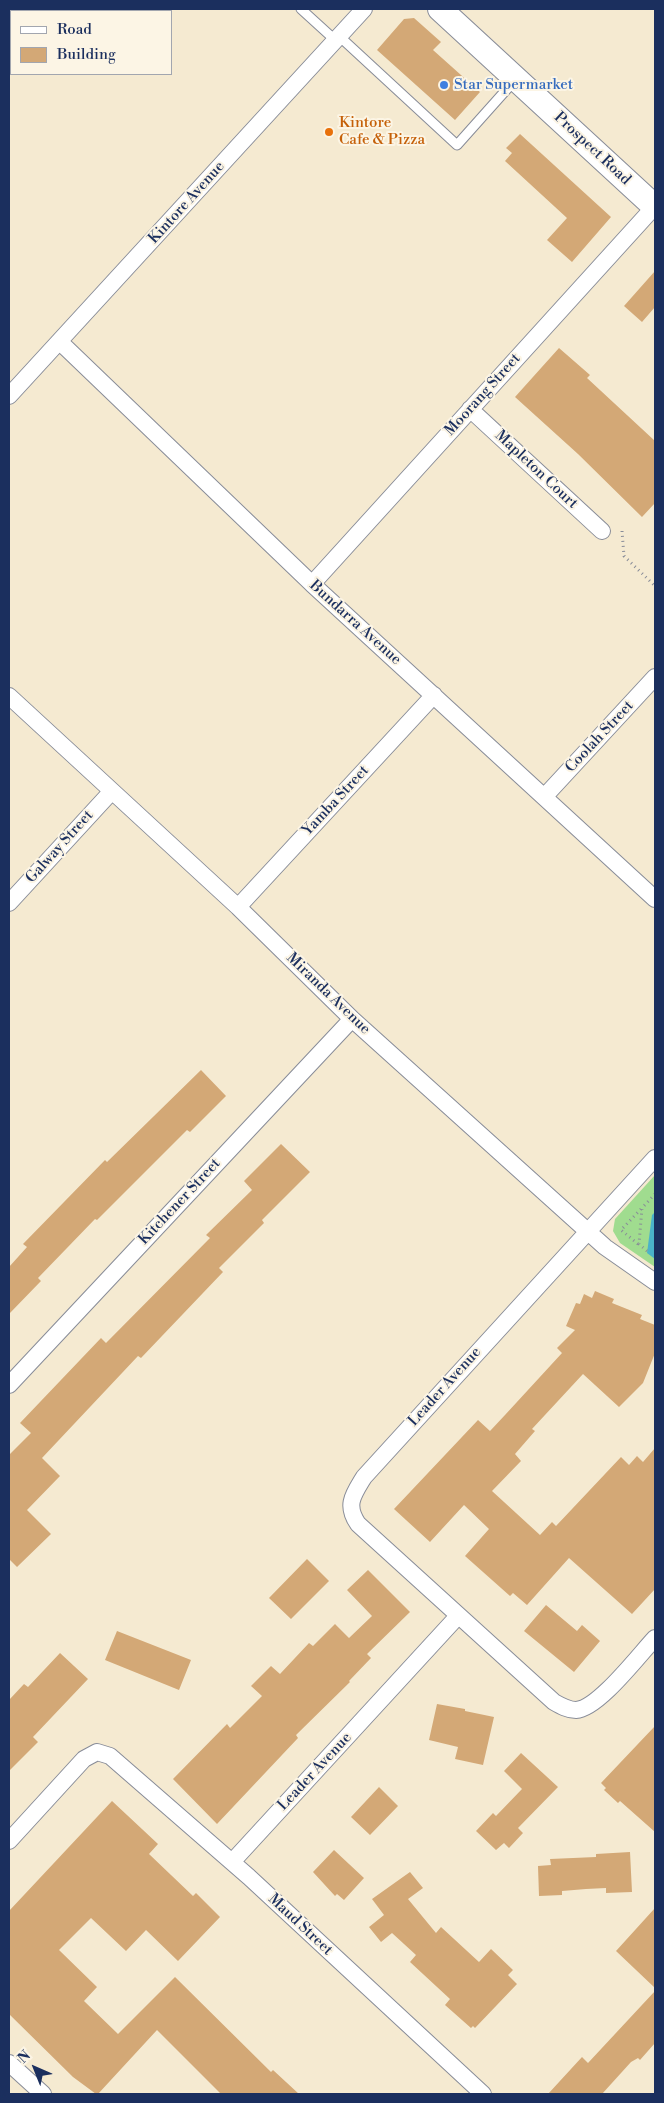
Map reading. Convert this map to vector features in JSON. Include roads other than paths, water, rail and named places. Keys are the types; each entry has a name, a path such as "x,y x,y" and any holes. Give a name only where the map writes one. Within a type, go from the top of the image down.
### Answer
{"main road":[{"name":"Prospect Road","path":"440,9 655,207"}],"street":[{"name":"Kintore Avenue","path":"9,396 364,9"},
{"name":"Moorang Street","path":"312,584 655,207"},
{"name":"Bundarra Avenue","path":"60,342 312,584 655,899"},
{"name":"Mapleton Court","path":"470,409 602,531"},
{"name":"Coolah Street","path":"545,796 655,677"},
{"name":"Yamba Street","path":"238,907 434,695"},
{"name":"Miranda Avenue","path":"9,696 238,907 352,1018 590,1231 605,1247 655,1282"},
{"name":"Galway Street","path":"9,903 112,791"},
{"name":"Kitchener Street","path":"9,1385 352,1018"},
{"name":"Leader Avenue","path":"655,1158 590,1231 507,1318 364,1477 351,1502 351,1514 358,1524 554,1702 564,1708 576,1710 590,1705 601,1696 655,1638"},
{"name":"Leader Avenue","path":"232,1862 458,1616"},
{"name":"Maud Street","path":"9,1841 84,1759 97,1752 114,1758 232,1862 483,2094"},
{"path":"9,2063 43,2094"}],"lane":[{"path":"301,9 337,38 457,145 516,79"}],"water":[{"path":"655,1212 655,1259 647,1253 652,1215"}],"place":[{"name":"Star Supermarket","path":"444,85"},
{"name":"Kintore Cafe & Pizza","path":"329,132"}]}
